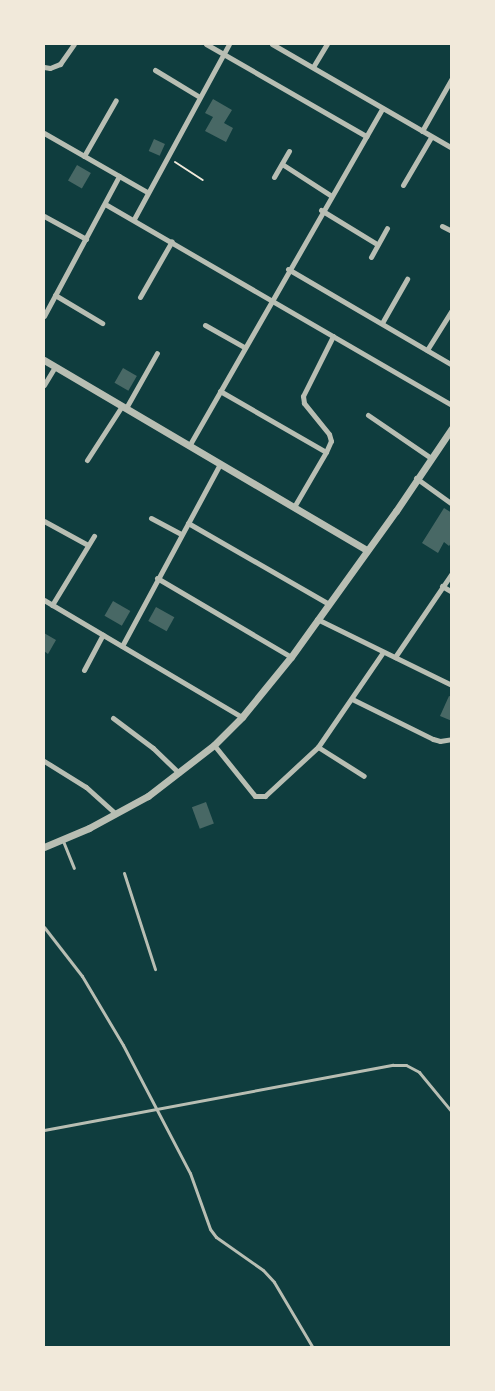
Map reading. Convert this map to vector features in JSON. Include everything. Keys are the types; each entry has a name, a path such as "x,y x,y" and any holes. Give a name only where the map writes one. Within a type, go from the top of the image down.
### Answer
{"street":[{"path":"44,67 50,68 60,64 75,44"},
{"path":"206,44 366,136"},
{"path":"134,219 198,96 229,44"},
{"path":"272,44 452,148"},
{"path":"313,67 327,44"},
{"path":"155,70 198,96"},
{"path":"422,131 450,82"},
{"path":"84,156 116,100"},
{"path":"189,446 321,210 382,109"},
{"path":"44,133 147,192"},
{"path":"403,184 431,137"},
{"path":"274,177 289,151"},
{"path":"282,164 330,195"},
{"path":"44,316 119,176"},
{"path":"105,204 452,405"},
{"path":"321,210 377,244"},
{"path":"44,216 86,239"},
{"path":"442,225 452,231"},
{"path":"371,257 387,228"},
{"path":"140,297 172,241"},
{"path":"288,268 452,365"},
{"path":"382,323 407,279"},
{"path":"56,295 102,323"},
{"path":"427,350 452,310"},
{"path":"205,325 244,347"},
{"path":"294,507 331,441 329,434 304,403 303,396 333,336"},
{"path":"87,460 124,407 157,353"},
{"path":"44,360 366,550"},
{"path":"44,385 55,367"},
{"path":"220,391 326,452"},
{"path":"368,415 430,458"},
{"path":"44,847 116,814 179,773 214,745 242,717 291,657 327,603 396,511 416,478 452,428"},
{"path":"122,646 220,464"},
{"path":"416,478 452,504"},
{"path":"152,518 181,534"},
{"path":"44,521 88,545"},
{"path":"188,523 327,603"},
{"path":"52,605 94,536"},
{"path":"395,657 452,573"},
{"path":"157,578 291,657"},
{"path":"442,586 452,592"},
{"path":"44,600 242,717"},
{"path":"317,619 452,685"},
{"path":"84,670 103,635"},
{"path":"214,745 259,798 282,781 318,747 383,652"},
{"path":"352,699 433,739 440,741 452,739"},
{"path":"113,718 153,748 179,773"},
{"path":"318,747 364,776"},
{"path":"44,761 86,787 116,814"}],"lane":[{"path":"63,839 74,868"},
{"path":"124,873 155,969"},
{"path":"44,927 67,955 98,1001 190,1173 212,1232 274,1282 313,1347"},
{"path":"44,1130 305,1079 400,1064 419,1072 452,1112"}],"path":[{"path":"166,156 203,180"}],"building":[{"path":"213,99 232,110 224,123 233,128 226,142 205,131 213,117 205,113"},
{"path":"154,139 165,144 160,156 149,151"},
{"path":"77,165 91,173 82,189 68,181"},
{"path":"123,368 137,376 128,391 114,383"},
{"path":"444,508 452,513 452,542 449,546 444,542 438,553 422,543"},
{"path":"113,601 130,611 122,626 104,616"},
{"path":"156,607 174,617 167,631 148,621"},
{"path":"44,633 56,640 48,654 44,651"},
{"path":"449,696 452,697 452,721 440,716"},
{"path":"206,802 214,824 200,829 192,807"}]}
